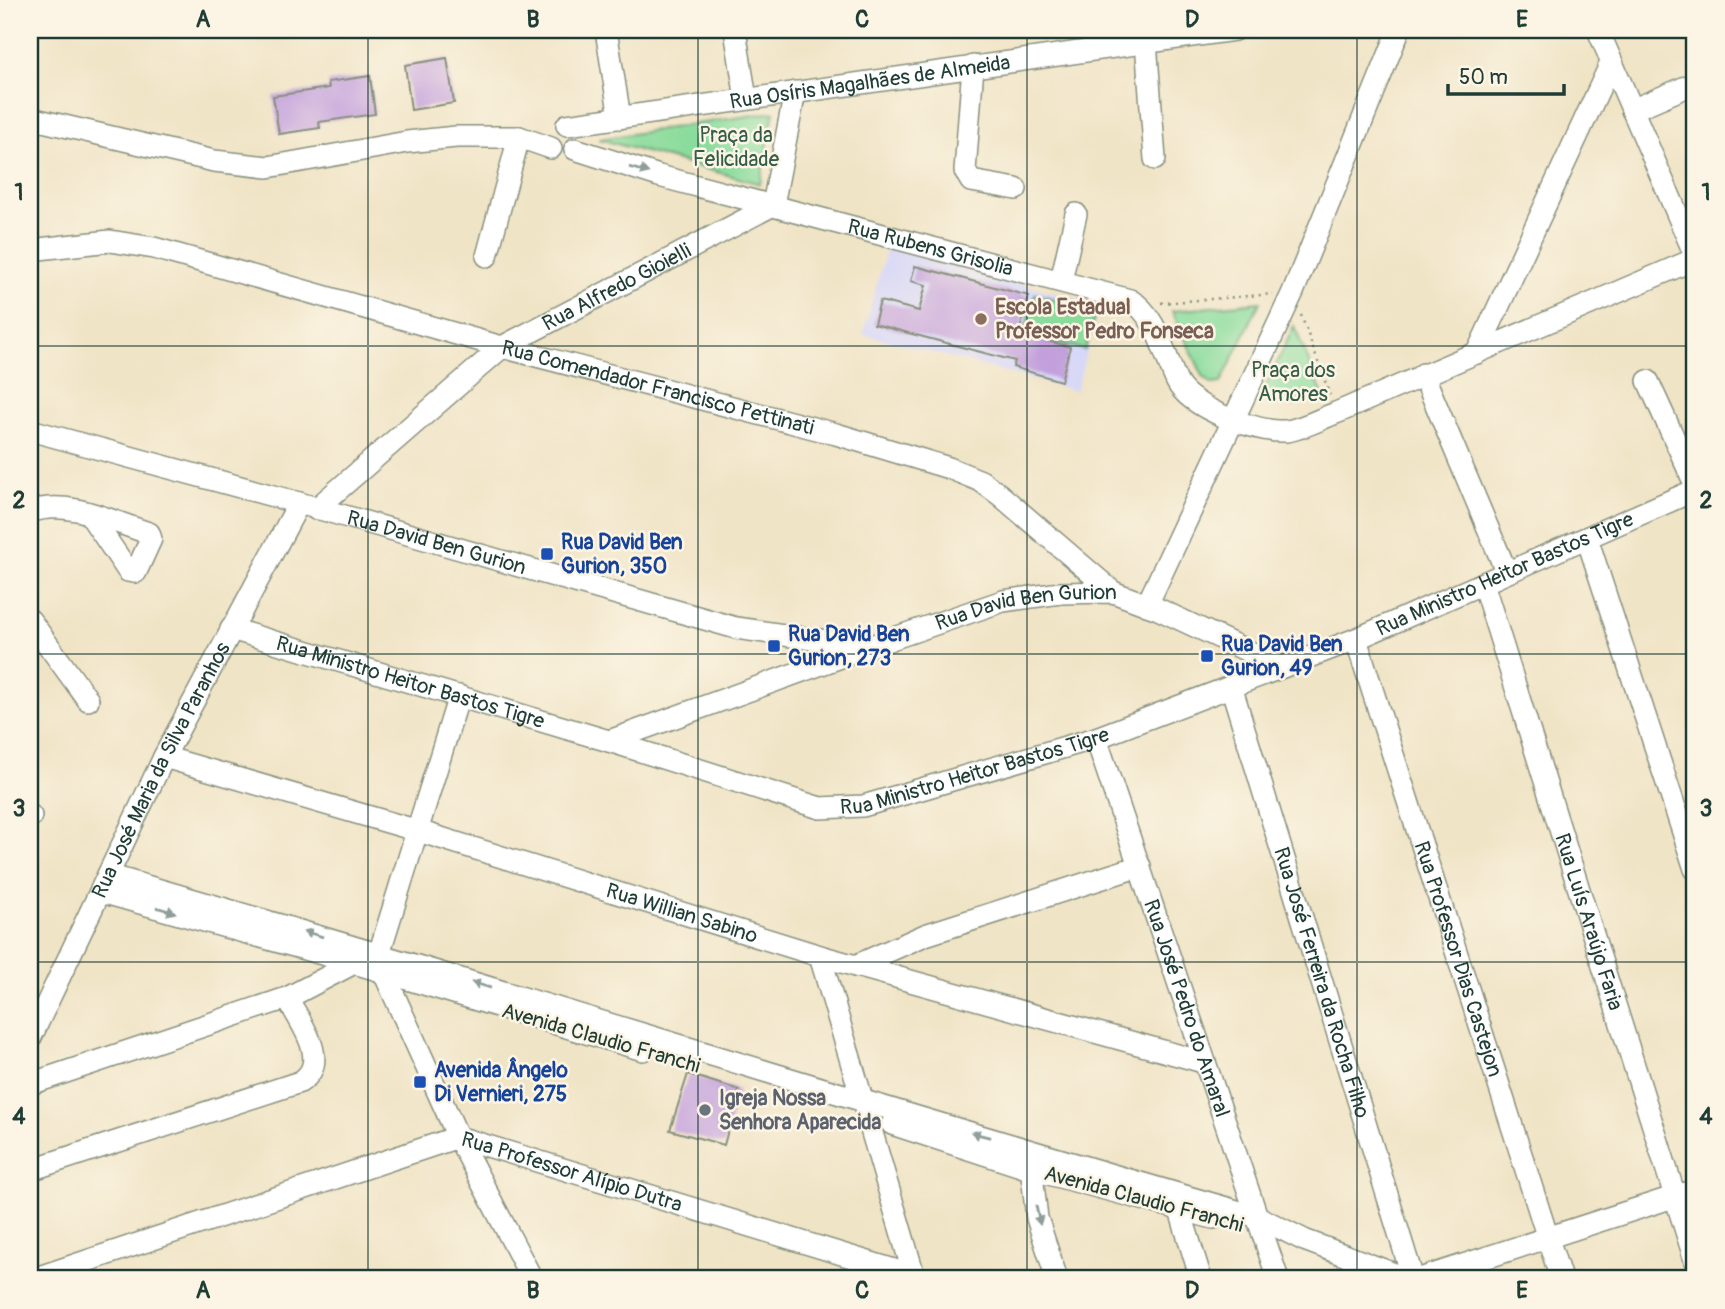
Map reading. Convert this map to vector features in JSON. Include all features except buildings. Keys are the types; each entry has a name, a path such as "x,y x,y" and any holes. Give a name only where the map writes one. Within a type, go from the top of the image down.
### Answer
{"street":[{"path":"606,30 620,118"},
{"path":"735,30 746,99"},
{"name":"Rua Osíris Magalhães de Almeida","path":"30,118 214,161 268,167 456,136 519,137 569,134 620,118 1234,30"},
{"path":"1146,605 1293,292 1399,30"},
{"path":"1140,305 1184,393 1192,401 1266,429 1286,431 1336,413 1695,257 1598,30"},
{"path":"1146,42 1155,159"},
{"path":"1477,353 1611,63"},
{"path":"973,66 965,171 971,181 1016,188"},
{"path":"1632,110 1695,83"},
{"path":"773,205 795,92"},
{"name":"Rua Rubens Grisolia","path":"569,134 659,176 1061,281 1140,305"},
{"path":"487,256 519,137"},
{"name":"Rua Alfredo Gioielli","path":"308,506 502,347 773,205"},
{"path":"1061,281 1076,214"},
{"name":"Rua Comendador Francisco Pettinati","path":"30,250 110,241 165,251 502,347 836,434 969,475 1000,495 1114,593"},
{"path":"1423,374 1506,571"},
{"path":"1648,381 1695,484"},
{"name":"Rua David Ben Gurion","path":"30,430 736,628 868,647 1003,601 1060,593 1114,593 1282,667"},
{"name":"Rua Ministro Heitor Bastos Tigre","path":"231,629 609,741 820,808 843,808 863,806 1096,738 1356,639 1695,490"},
{"path":"30,512 64,506 90,514"},
{"name":"Rua José Maria da Silva Paranhos","path":"30,1040 164,757 231,629 308,506"},
{"path":"1587,538 1695,869"},
{"name":"Rua Luís Araújo Faria","path":"1483,583 1695,1259"},
{"path":"30,620 88,700"},
{"name":"Rua Professor Dias Castejon","path":"1356,639 1561,1279"},
{"path":"609,741 868,647"},
{"name":"Rua José Ferreira da Rocha Filho","path":"1231,686 1410,1279"},
{"path":"30,1084 287,998 369,959 459,696"},
{"name":"Rua José Pedro do Amaral","path":"1096,738 1278,1279"},
{"name":"Rua Willian Sabino","path":"164,757 415,830 820,957 1203,1062"},
{"path":"855,966 925,935 1140,866"},
{"name":"Avenida Claudio Franchi","path":"104,883 369,959 1030,1159 1260,1223 1410,1279"},
{"path":"820,957 914,1278"},
{"path":"369,959 532,1279"},
{"path":"30,1170 300,1082 311,1075 315,1065 313,1048 287,998"},
{"name":"Rua Professor Alípio Dutra","path":"32,1279 458,1137 914,1278"},
{"path":"1030,1159 1037,1218 1057,1279"},
{"path":"1420,1279 1695,1190"},
{"path":"1177,1202 1201,1279"}],"path":[{"path":"1140,305 1293,292 1336,413"}],"shaded area":[{"name":"Escola Estadual Professor Pedro Fonseca","path":"887,248 1099,305 1076,391 863,334"}],"green space":[{"name":"Praça da Felicidade","path":"774,112 760,184 599,139"},
{"path":"1035,294 1096,310 1085,350 1024,334"},
{"name":"Praça dos Amores","path":"1260,302 1221,383 1212,384 1203,376 1172,311"},
{"name":"Praça dos Amores","path":"1294,326 1323,395 1295,405 1260,399"}],"place":[{"name":"Escola Estadual Professor Pedro Fonseca","path":"981,319"},
{"name":"Rua David Ben Gurion, 350","path":"547,554"},
{"name":"Rua David Ben Gurion, 273","path":"774,646"},
{"name":"Rua David Ben Gurion, 49","path":"1207,656"},
{"name":"Avenida Ângelo Di Vernieri, 275","path":"420,1082"},
{"name":"Igreja Nossa Senhora Aparecida","path":"705,1110"}]}
